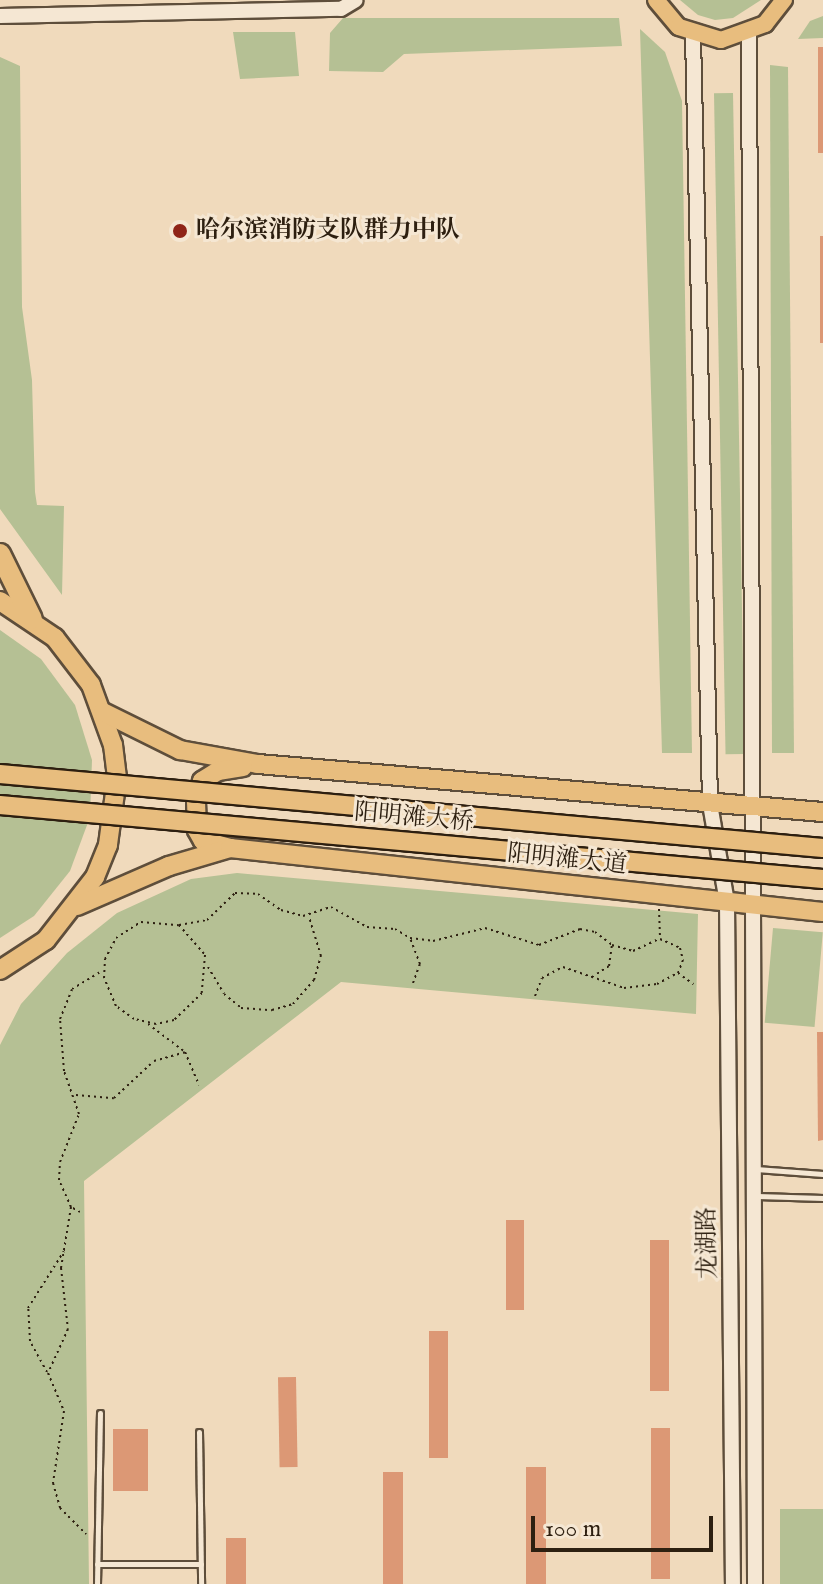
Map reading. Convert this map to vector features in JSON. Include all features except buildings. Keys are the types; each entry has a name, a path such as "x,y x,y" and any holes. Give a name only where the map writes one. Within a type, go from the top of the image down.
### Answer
{"highway":[{"path":"0,554 32,619"},
{"path":"0,601 32,619 75,660 103,712 115,767 115,812 95,877 77,906 46,940 3,972"},
{"path":"103,712 180,750 258,764 823,812"},
{"path":"230,848 203,841 197,830 202,781 218,771 258,764"},
{"name":"阳明滩大桥","path":"0,774 823,848"},
{"name":"阳明滩大桥","path":"0,805 823,879"},
{"name":"阳明滩大道","path":"77,906 169,866 230,848 823,912"}],"main road":[{"path":"0,16 341,9 356,0"},
{"path":"656,0 667,17 693,35 721,40 749,34 765,24 784,0"},
{"name":"龙湖路","path":"749,34 755,807 752,1169 755,1584"},
{"name":"龙湖路","path":"693,35 710,804 727,902 733,1584"}],"lane":[{"path":"752,1169 823,1174"},
{"path":"752,1196 823,1198"},
{"path":"97,1584 100,1413"},
{"path":"199,1432 201,1584"},
{"path":"97,1564 201,1564"}],"path":[{"path":"199,1085 185,1052 145,1022 116,1006 103,971 110,947 129,926 159,920 179,925 212,917 239,893 258,894 281,910 309,915 331,907 367,927 395,929 410,938 433,941 485,928 539,945 580,929 595,932 612,945 633,951 660,939 673,942 682,952 678,973"},
{"path":"659,895 660,939"},
{"path":"179,925 198,942 224,994 241,1008 272,1010 293,1004 314,980 321,956 309,915"},
{"path":"410,938 420,964 413,983"},
{"path":"591,978 609,966 612,945"},
{"path":"145,1022 174,1020 190,1010 202,993 208,966"},
{"path":"535,996 542,978 557,968 573,967 613,986 639,988 678,973"},
{"path":"48,1373 67,1335 60,1275 71,1207 59,1174 78,1121 75,1095 63,1065 62,1006 72,989 92,972 103,971"},
{"path":"678,973 693,984"},
{"path":"75,1095 114,1098 154,1061 185,1052"},
{"path":"71,1207 80,1212"},
{"path":"67,1246 28,1308 30,1341 64,1411 53,1474 56,1503 68,1521 86,1534"}],"green space":[{"path":"680,0 761,0 733,18 715,20 698,15"},
{"path":"823,16 823,38 798,39 810,21"},
{"path":"343,18 619,18 622,46 404,54 383,72 329,71 330,33"},
{"path":"640,29 665,52 682,101 692,753 662,753"},
{"path":"233,32 295,32 299,76 240,79"},
{"path":"0,57 20,66 22,307 32,380 35,492 37,505 64,506 62,595 0,509"},
{"path":"770,65 788,67 794,753 772,753"},
{"path":"714,93 733,93 745,754 726,754"},
{"path":"0,630 41,659 75,705 92,760 90,817 70,871 34,916 0,938"},
{"path":"237,873 698,914 696,1014 341,982 84,1181 89,1584 0,1584 0,1045 21,1004 67,953 117,913 191,879"},
{"path":"773,928 823,932 815,1027 765,1023"},
{"path":"780,1509 823,1509 823,1584 780,1584"}],"place":[{"name":"哈尔滨消防支队群力中队","path":"180,231"}]}
